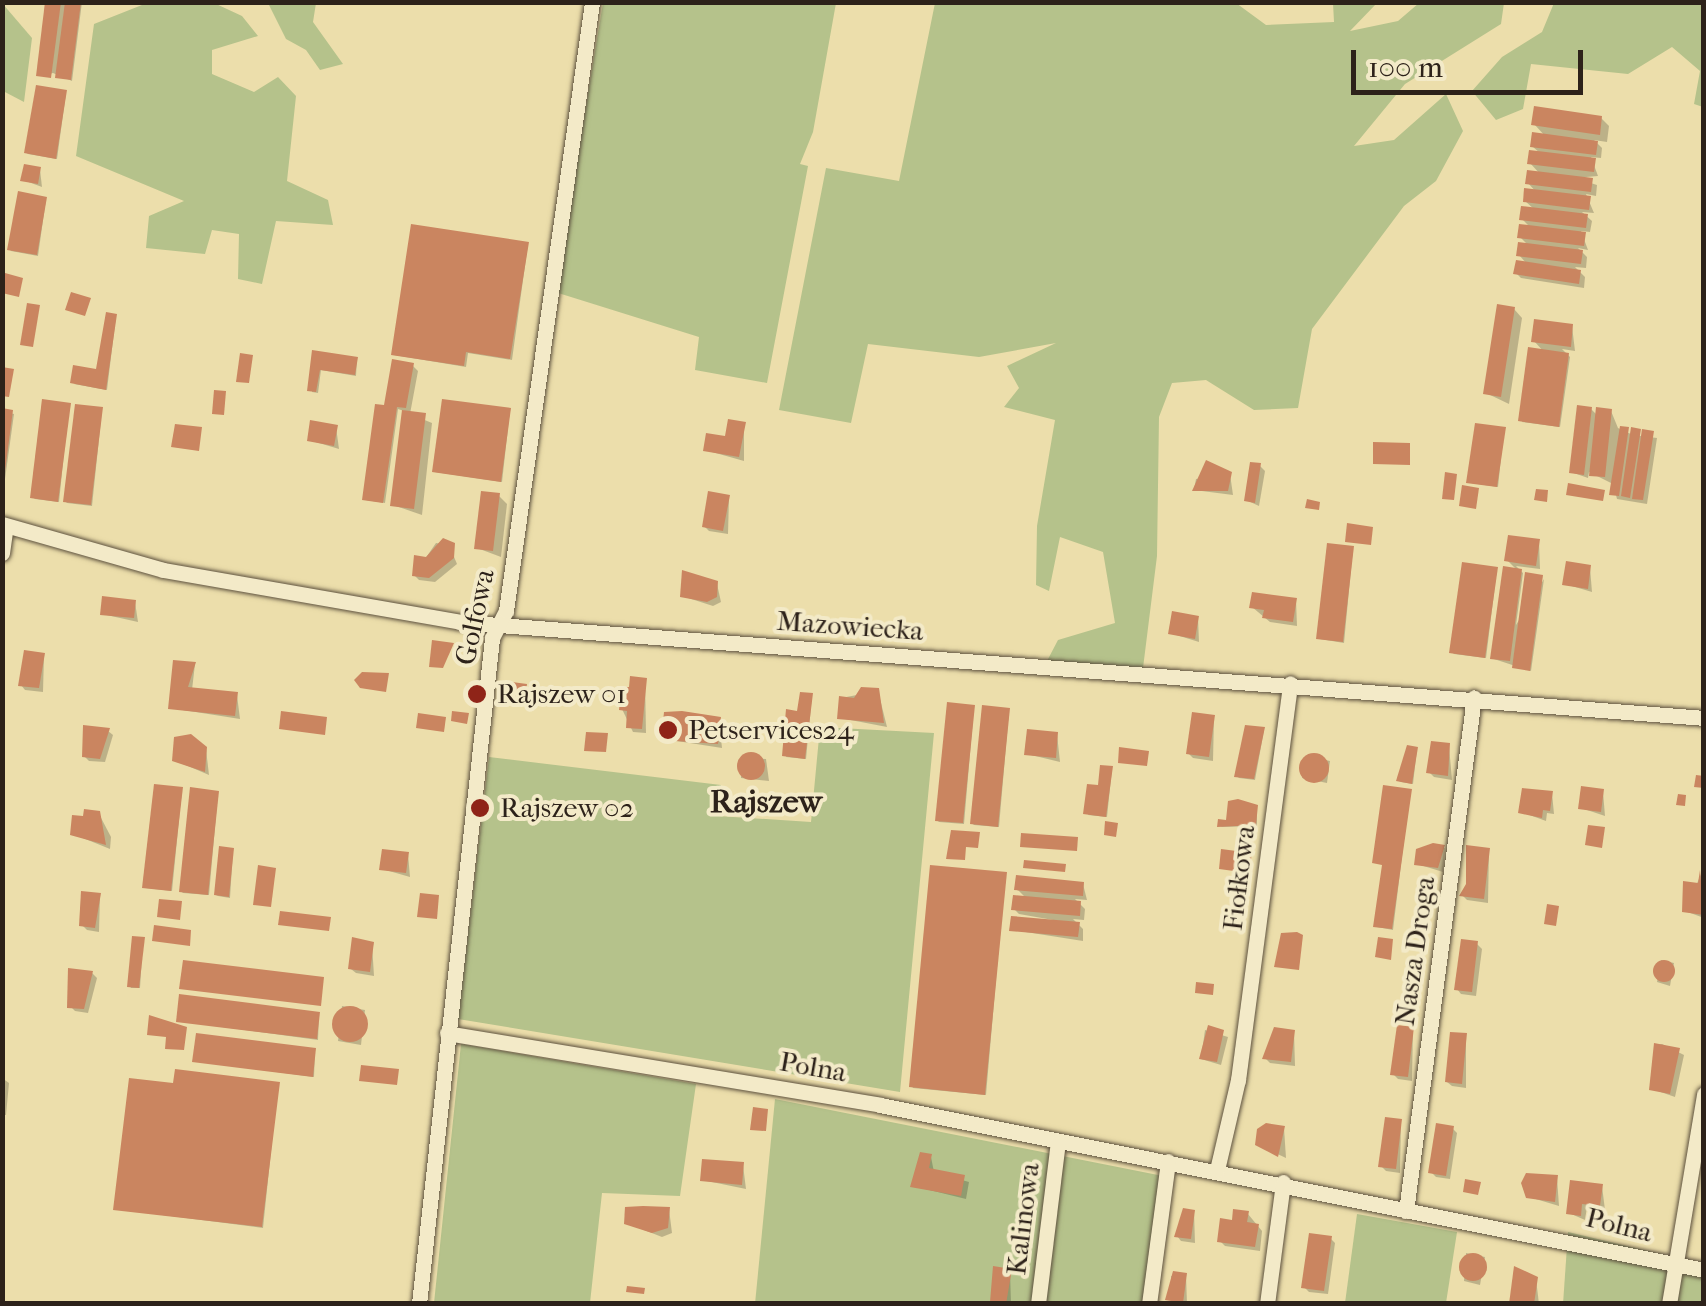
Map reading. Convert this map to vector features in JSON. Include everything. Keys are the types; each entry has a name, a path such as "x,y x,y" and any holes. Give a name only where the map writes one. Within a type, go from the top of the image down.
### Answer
{"street":[{"name":"Golfowa","path":"419,1304 492,638 500,624 592,2"},
{"name":"Mazowiecka","path":"4,525 269,592 500,624 1474,697 1704,718"},
{"path":"2,553 4,525"},
{"name":"Fiołkowa","path":"1218,1170 1238,1080 1290,683"},
{"name":"Nasza Droga","path":"1406,1211 1474,697"},
{"name":"Polna","path":"447,1032 1283,1182 1406,1211 1566,1238 1704,1270"},
{"path":"1670,1304 1704,1094"},
{"name":"Kalinowa","path":"1038,1304 1058,1141"},
{"path":"1149,1304 1168,1161"},
{"path":"1267,1304 1283,1182"}],"green space":[{"path":"2,3 32,38 24,102 3,91"},
{"path":"147,3 214,3 242,16 258,36 212,50 212,74 254,92 278,77 296,96 287,181 328,200 333,225 276,221 262,284 238,279 239,234 212,230 205,254 146,248 149,216 184,201 76,156 94,24"},
{"path":"268,3 316,3 313,22 343,64 320,70 306,50 286,39"},
{"path":"603,3 836,3 813,132 800,164 808,166 767,383 695,370 699,337 555,292"},
{"path":"935,3 1236,3 1266,25 1334,22 1333,3 1377,3 1350,31 1398,21 1419,3 1504,3 1501,24 1405,84 1354,146 1394,140 1446,94 1463,131 1436,181 1404,206 1312,329 1298,408 1254,410 1206,380 1172,383 1159,417 1157,556 1143,668 1047,661 1058,640 1115,623 1103,552 1060,537 1049,591 1036,585 1037,526 1055,420 1004,407 1019,388 1007,366 1056,343 979,357 868,344 851,423 779,410 826,168 899,181"},
{"path":"1554,3 1703,3 1703,107 1694,104 1700,71 1672,47 1628,74 1531,64 1523,109 1496,120 1472,91 1502,57 1542,32"},
{"path":"820,727 934,733 900,1092 458,1019 489,757 721,785 718,816 811,822"},
{"path":"461,1044 696,1084 680,1196 602,1193 590,1303 434,1303"},
{"path":"775,1099 1168,1177 1151,1303 755,1304"},
{"path":"1357,1214 1457,1232 1446,1303 1345,1303"},
{"path":"1568,1232 1703,1264 1703,1303 1563,1304"}],"building":[{"path":"45,2 61,2 51,78 36,76"},
{"path":"65,2 81,2 71,80 55,78"},
{"path":"36,85 67,90 56,159 24,153"},
{"path":"1534,106 1602,116 1600,135 1531,125"},
{"path":"1532,132 1598,141 1596,155 1530,147"},
{"path":"1529,150 1596,158 1594,172 1527,164"},
{"path":"24,164 41,167 38,184 20,181"},
{"path":"1527,170 1593,178 1591,192 1525,184"},
{"path":"1524,188 1591,196 1589,210 1523,202"},
{"path":"18,191 47,197 37,255 7,250"},
{"path":"1521,206 1588,214 1586,228 1519,220"},
{"path":"411,224 529,242 510,359 466,352 464,366 391,355"},
{"path":"1519,224 1586,232 1584,246 1517,238"},
{"path":"1518,242 1583,250 1581,264 1516,256"},
{"path":"1516,260 1581,270 1579,284 1513,274"},
{"path":"5,273 23,278 19,297 2,293"},
{"path":"71,292 91,298 85,316 65,310"},
{"path":"27,303 40,305 33,347 20,345"},
{"path":"1497,304 1515,307 1501,397 1483,394"},
{"path":"106,312 117,314 106,390 70,383 73,365 96,369"},
{"path":"1534,319 1573,324 1571,347 1531,342"},
{"path":"1528,347 1569,353 1559,427 1518,421"},
{"path":"312,350 358,357 355,375 320,370 316,392 307,391"},
{"path":"240,353 253,355 249,383 236,382"},
{"path":"392,359 414,363 406,408 397,407 383,503 362,500 375,404 384,405"},
{"path":"2,367 14,369 9,397 2,396"},
{"path":"214,390 226,391 224,415 212,414"},
{"path":"42,399 71,403 58,502 30,498"},
{"path":"442,399 511,408 501,482 432,472"},
{"path":"75,404 103,407 91,505 63,502"},
{"path":"1577,405 1592,407 1584,475 1569,473"},
{"path":"1596,407 1612,409 1605,477 1589,476"},
{"path":"2,408 13,410 5,471 2,471"},
{"path":"402,410 426,413 414,509 390,506"},
{"path":"728,419 746,422 739,457 703,451 706,433 725,436"},
{"path":"310,420 338,425 334,446 307,441"},
{"path":"1475,423 1506,427 1497,487 1466,483"},
{"path":"175,424 202,427 199,451 171,447"},
{"path":"1620,426 1629,427 1619,496 1609,495"},
{"path":"1631,427 1641,429 1630,498 1621,496"},
{"path":"1642,429 1654,431 1643,500 1632,499"},
{"path":"1373,442 1410,443 1410,465 1373,464"},
{"path":"1206,460 1232,472 1228,491 1192,491"},
{"path":"1250,462 1261,463 1255,503 1244,501"},
{"path":"1445,472 1457,474 1454,500 1442,499"},
{"path":"1568,483 1605,490 1603,501 1566,495"},
{"path":"1462,485 1479,488 1476,509 1459,506"},
{"path":"1536,489 1548,490 1547,502 1534,500"},
{"path":"481,491 500,493 493,551 474,549"},
{"path":"708,491 730,495 723,531 702,527"},
{"path":"1307,499 1320,502 1319,510 1305,508"},
{"path":"1347,523 1373,527 1371,545 1345,542"},
{"path":"1508,535 1540,539 1536,566 1504,561"},
{"path":"443,538 455,543 454,558 429,578 412,576 414,555 426,557"},
{"path":"1327,543 1354,546 1343,642 1316,639"},
{"path":"1566,561 1591,565 1588,589 1562,585"},
{"path":"1462,562 1498,567 1485,658 1449,653"},
{"path":"1503,566 1522,569 1510,661 1490,659"},
{"path":"682,570 718,581 717,597 707,602 680,597"},
{"path":"1525,572 1543,575 1530,671 1512,668"},
{"path":"1252,592 1297,598 1293,622 1262,618 1264,610 1249,608"},
{"path":"102,596 136,600 134,618 100,615"},
{"path":"1172,611 1199,616 1195,639 1168,634"},
{"path":"432,640 454,643 443,668 429,667"},
{"path":"24,650 45,653 39,688 18,686"},
{"path":"173,660 196,662 188,687 238,692 235,716 168,709"},
{"path":"362,672 389,673 386,692 360,688 354,680"},
{"path":"630,676 647,678 642,729 626,728 627,711 619,710 621,687 629,687"},
{"path":"512,682 527,684 525,701 511,697"},
{"path":"861,687 879,688 884,723 837,719 839,696 854,698"},
{"path":"800,692 813,693 805,759 782,756 786,709 797,711"},
{"path":"947,702 975,705 963,823 935,821"},
{"path":"982,705 1010,708 998,827 970,824"},
{"path":"281,711 327,717 325,735 279,729"},
{"path":"452,711 469,713 467,724 451,721"},
{"path":"664,712 721,717 718,744 661,740"},
{"path":"1192,712 1215,715 1209,757 1186,754"},
{"path":"418,713 446,717 444,732 416,728"},
{"path":"83,725 110,728 100,759 82,757"},
{"path":"1245,725 1265,727 1254,779 1234,777"},
{"path":"1027,729 1058,732 1056,758 1024,755"},
{"path":"586,732 608,733 606,752 584,751"},
{"path":"191,734 207,747 205,772 172,761 174,737"},
{"path":"1431,741 1450,743 1448,776 1426,773"},
{"path":"1407,745 1418,747 1412,784 1396,781"},
{"path":"1119,747 1149,751 1147,766 1118,763"},
{"path":"751,752 761,756 765,766 761,776 751,780 741,776 737,766 741,756"},
{"path":"1314,753 1325,757 1329,768 1325,779 1314,783 1303,779 1299,768 1303,757"},
{"path":"1100,765 1113,766 1106,817 1083,814 1087,784 1098,785"},
{"path":"1696,775 1704,776 1704,788 1694,787"},
{"path":"154,784 183,787 171,891 142,888"},
{"path":"1383,785 1412,789 1392,929 1373,927 1382,865 1372,863"},
{"path":"1581,786 1604,789 1601,812 1578,809"},
{"path":"190,787 219,791 208,895 179,892"},
{"path":"1522,788 1553,791 1550,811 1543,810 1542,818 1518,813"},
{"path":"1678,794 1686,795 1685,806 1676,805"},
{"path":"1238,799 1258,805 1256,825 1217,827 1218,819 1226,820 1228,801"},
{"path":"84,809 100,811 106,845 70,835 72,815 83,816"},
{"path":"1105,821 1118,823 1116,837 1104,835"},
{"path":"1588,825 1605,827 1602,848 1585,845"},
{"path":"951,830 980,832 978,848 966,847 965,860 946,859"},
{"path":"1021,833 1078,837 1077,851 1020,847"},
{"path":"1433,843 1445,845 1438,868 1414,865 1416,849"},
{"path":"1466,845 1490,848 1484,899 1459,896 1466,884"},
{"path":"219,846 234,848 229,897 214,895"},
{"path":"382,849 409,852 406,873 379,870"},
{"path":"1221,849 1252,853 1249,873 1219,869"},
{"path":"1024,860 1066,864 1065,872 1023,868"},
{"path":"258,865 276,868 271,907 253,905"},
{"path":"930,865 1007,872 985,1095 909,1087"},
{"path":"1700,870 1704,915 1682,912 1683,881 1698,883"},
{"path":"1016,875 1084,882 1083,896 1014,890"},
{"path":"81,891 101,893 95,928 79,926"},
{"path":"420,893 439,895 437,919 417,917"},
{"path":"1013,895 1081,901 1080,916 1011,910"},
{"path":"159,899 182,901 180,920 157,917"},
{"path":"1547,904 1559,906 1556,926 1544,924"},
{"path":"280,911 331,917 329,931 278,925"},
{"path":"1011,916 1080,922 1078,937 1009,931"},
{"path":"154,925 191,930 190,946 152,941"},
{"path":"1281,933 1303,935 1299,970 1274,967"},
{"path":"132,936 145,937 139,988 127,987"},
{"path":"352,937 374,942 370,972 348,969"},
{"path":"1378,937 1393,939 1391,960 1375,957"},
{"path":"1461,939 1478,941 1472,992 1454,990"},
{"path":"183,960 324,977 321,1006 179,989"},
{"path":"1664,960 1672,963 1672,979 1664,982 1656,979 1653,971 1656,963"},
{"path":"68,968 93,971 84,1009 67,1008"},
{"path":"1196,982 1214,984 1213,995 1195,993"},
{"path":"179,994 320,1012 317,1039 176,1022"},
{"path":"350,1006 363,1011 368,1024 363,1037 350,1042 337,1037 332,1024 337,1011"},
{"path":"149,1015 187,1027 184,1050 165,1049 166,1037 147,1035"},
{"path":"1208,1025 1224,1030 1217,1062 1199,1059"},
{"path":"1397,1025 1414,1027 1408,1077 1390,1075"},
{"path":"1274,1027 1295,1030 1291,1062 1262,1059"},
{"path":"1450,1032 1467,1033 1462,1084 1445,1082"},
{"path":"196,1033 316,1048 313,1077 192,1062"},
{"path":"1654,1043 1680,1048 1670,1094 1649,1090"},
{"path":"361,1065 399,1069 397,1085 359,1081"},
{"path":"175,1069 280,1082 262,1227 113,1210 129,1078 173,1083"},
{"path":"753,1107 768,1109 766,1131 750,1130"},
{"path":"1385,1117 1402,1119 1396,1169 1378,1167"},
{"path":"1266,1123 1285,1126 1278,1157 1255,1145 1257,1129"},
{"path":"1436,1123 1454,1126 1446,1176 1428,1173"},
{"path":"920,1152 932,1154 929,1168 965,1175 961,1196 910,1187"},
{"path":"702,1159 744,1162 742,1185 700,1181"},
{"path":"1526,1173 1558,1175 1555,1202 1526,1198 1521,1183"},
{"path":"1465,1179 1481,1182 1478,1195 1463,1192"},
{"path":"1570,1180 1603,1184 1600,1206 1582,1204 1581,1216 1566,1214"},
{"path":"625,1207 670,1207 668,1228 652,1233 624,1224"},
{"path":"1183,1208 1195,1210 1191,1239 1174,1237"},
{"path":"1233,1209 1249,1211 1247,1222 1259,1224 1255,1247 1217,1242 1220,1218 1232,1220"},
{"path":"1309,1233 1332,1236 1324,1291 1301,1288"},
{"path":"1473,1253 1483,1257 1487,1267 1483,1277 1473,1281 1463,1277 1459,1267 1463,1257"},
{"path":"993,1266 1012,1269 1006,1304 990,1302"},
{"path":"1514,1266 1538,1277 1534,1304 1509,1304"},
{"path":"1173,1271 1187,1273 1183,1303 1165,1300"},
{"path":"627,1286 645,1288 644,1294 626,1292"}],"place":[{"name":"Rajszew 01","path":"477,694"},
{"name":"Petservices24","path":"668,730"},
{"name":"Rajszew 02","path":"480,808"}],"district":[{"name":"Rajszew","path":"766,802"}]}
